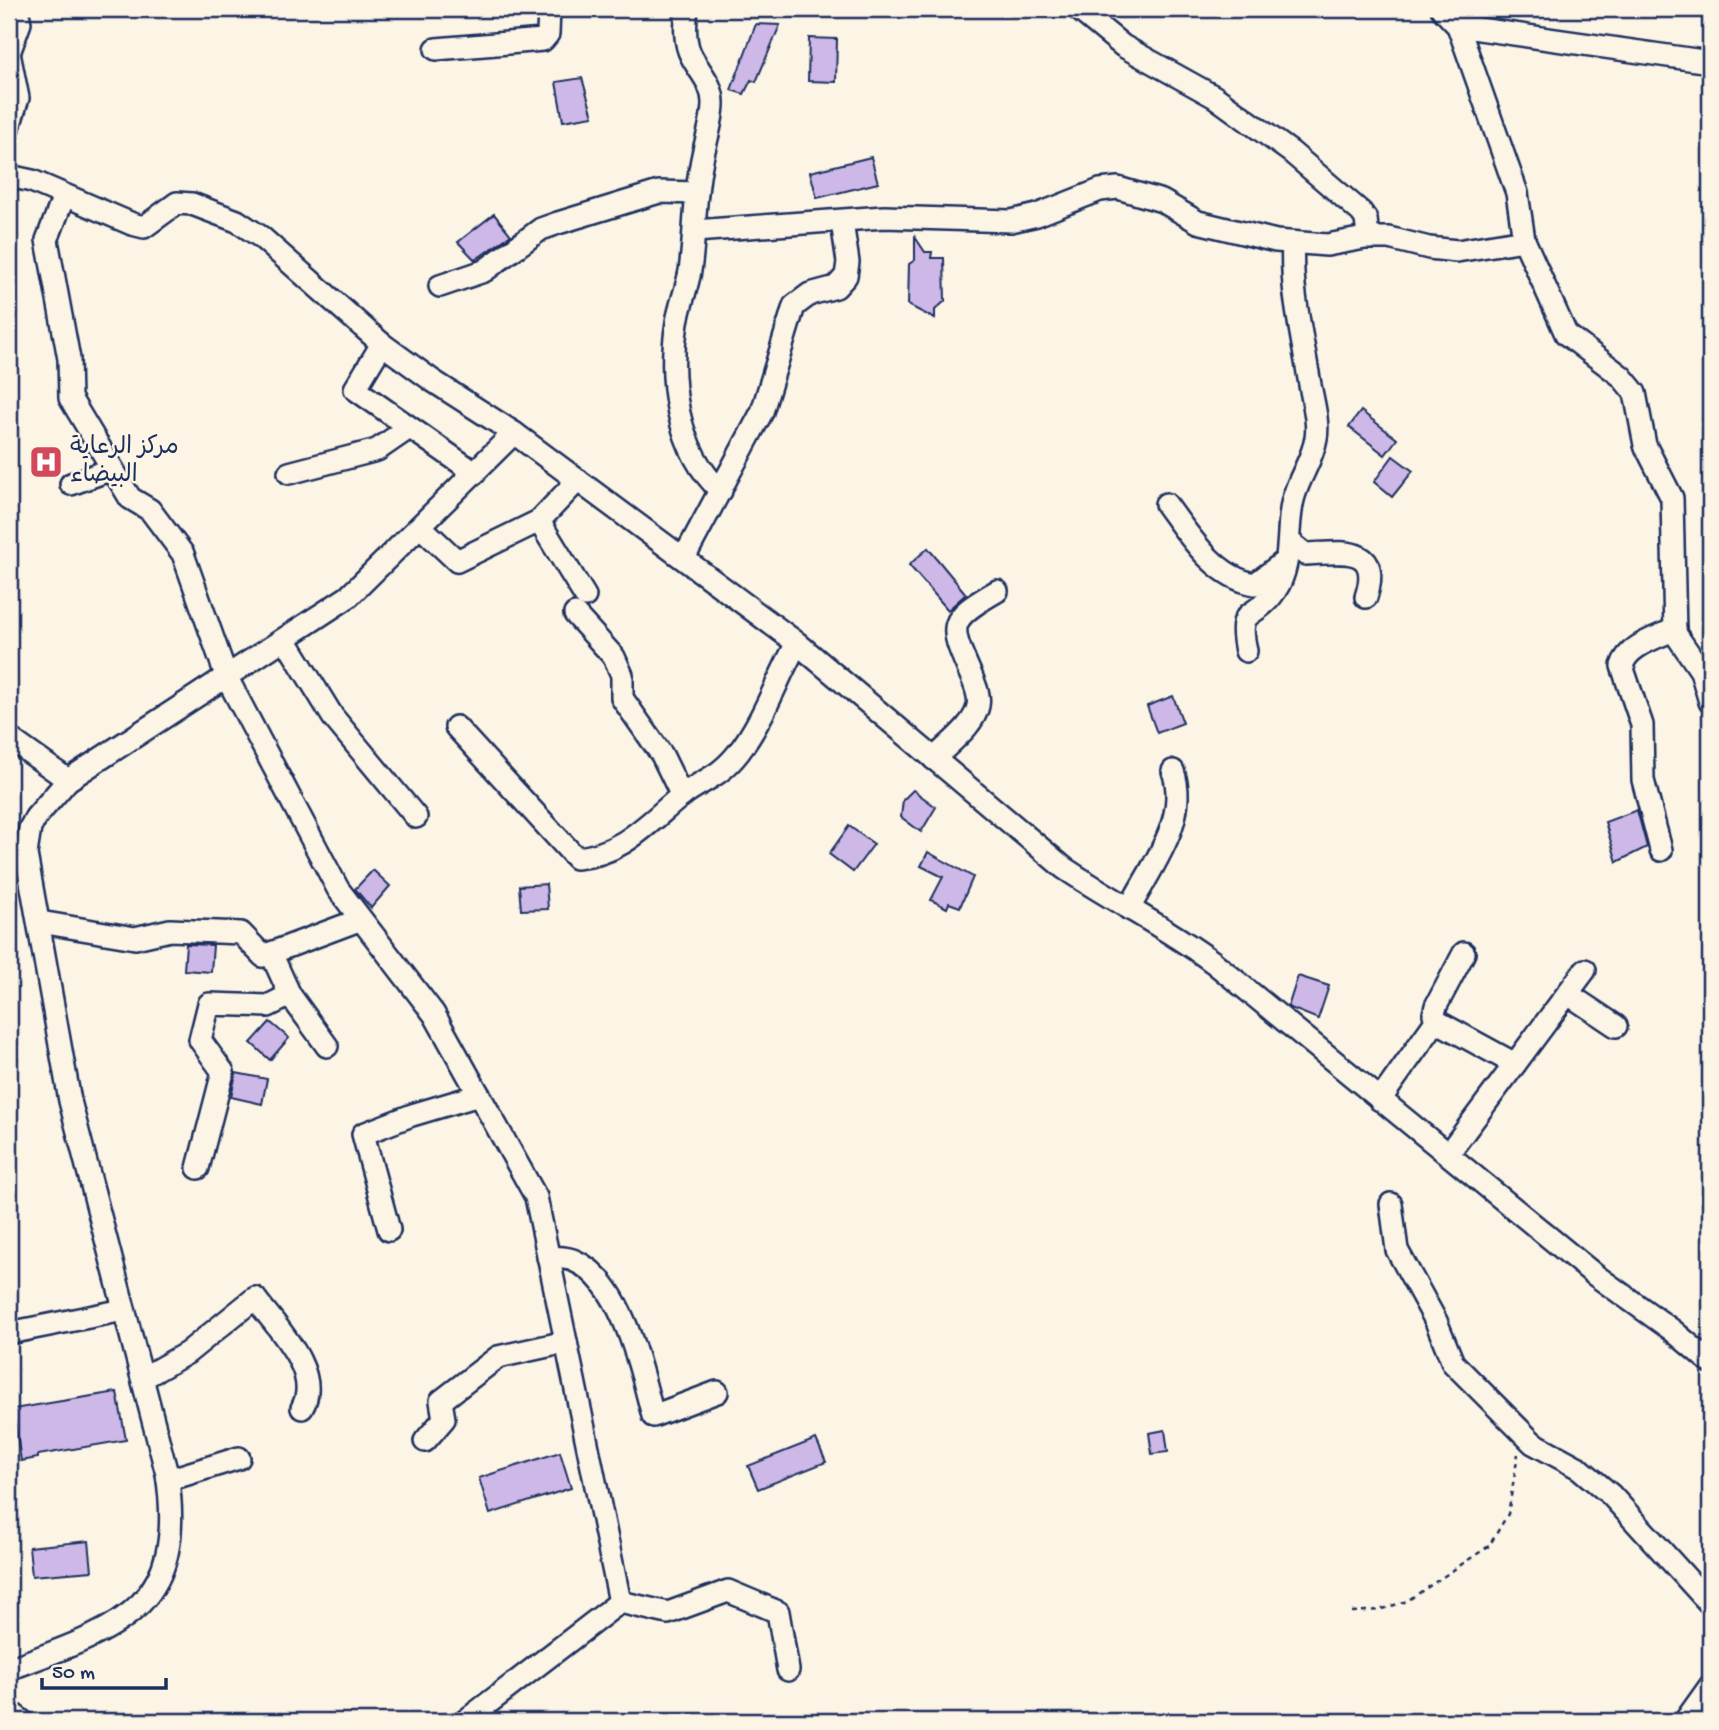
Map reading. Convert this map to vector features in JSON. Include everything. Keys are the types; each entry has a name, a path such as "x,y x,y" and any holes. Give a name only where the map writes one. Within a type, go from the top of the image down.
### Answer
{"street":[{"path":"9,127 18,98 9,53 20,23 17,9"},
{"path":"436,49 543,40 548,34 548,9"},
{"path":"687,9 685,39 712,91 713,104 697,193 689,276 677,325 673,361 675,389 683,425 693,451 712,483 721,491"},
{"path":"1079,9 1123,46 1215,97 1299,158 1361,212 1366,219 1368,237"},
{"path":"1442,9 1458,26 1517,193 1524,240 1566,334 1621,376 1634,393 1645,445 1672,498 1675,629 1678,641 1701,671 1710,702"},
{"path":"1458,26 1710,62"},
{"path":"9,176 32,181 144,226 177,203 192,204 237,222 261,237 382,344 433,381 514,433 797,643 1064,868 1202,954 1595,1275 1672,1329 1710,1362"},
{"path":"695,231 914,217 1011,221 1037,215 1100,190 1118,188 1161,201 1198,222 1243,235 1293,243 1327,245 1368,237 1389,238 1448,251 1524,240"},
{"path":"440,286 484,271 541,229 659,192 697,193"},
{"path":"64,196 47,240 69,359 70,398 130,498 150,510 183,554 227,678 338,888 359,920 434,1014 536,1198 620,1602"},
{"path":"684,558 768,398 794,306 810,294 836,287 846,276 848,262 842,222"},
{"path":"1246,651 1243,621 1276,590 1288,551 1294,494 1315,457 1317,432 1293,281 1293,243"},
{"path":"382,344 355,389 475,473"},
{"path":"289,473 377,450 409,428"},
{"path":"9,1669 121,1623 147,1598 167,1548 173,1506 143,1378 65,1081 40,922 26,854 27,840 36,817 68,780 348,597 514,433"},
{"path":"71,484 112,468"},
{"path":"421,527 457,561 539,521 578,480"},
{"path":"1166,504 1202,552 1237,580 1255,584 1288,551"},
{"path":"539,521 580,605 614,657 622,675 622,698 662,755 682,796"},
{"path":"1288,551 1306,554 1345,551 1356,555 1370,569 1372,577 1366,597"},
{"path":"934,759 968,724 979,704 978,693 956,642 956,623 966,609 997,592"},
{"path":"1661,850 1643,780 1642,725 1622,666 1628,653 1635,648 1675,629"},
{"path":"285,639 333,717 416,817"},
{"path":"456,727 576,858 590,857 624,843 660,817 682,796 712,779 739,751 758,723 797,643"},
{"path":"9,738 68,780"},
{"path":"1129,909 1175,821 1179,794 1173,771"},
{"path":"40,922 135,939 170,930 241,933 262,956 359,920"},
{"path":"271,953 290,995 327,1046"},
{"path":"1464,953 1436,1006 1436,1021 1515,1064"},
{"path":"1447,1154 1585,970"},
{"path":"1568,994 1616,1026"},
{"path":"198,1168 223,1072 200,1040 209,1004 268,1006 290,995"},
{"path":"1380,1100 1436,1021"},
{"path":"389,1230 363,1134 412,1115 479,1095"},
{"path":"1391,1204 1397,1250 1436,1321 1453,1363 1548,1454 1593,1479 1710,1604"},
{"path":"548,1257 574,1260 597,1276 630,1331 653,1416 717,1392"},
{"path":"143,1378 187,1353 255,1298 302,1367 308,1392 302,1408"},
{"path":"9,1333 124,1310"},
{"path":"425,1441 444,1419 441,1401 498,1357 566,1342"},
{"path":"168,1480 239,1458"},
{"path":"620,1602 668,1613 728,1591 778,1612 788,1670"},
{"path":"465,1721 620,1602"},
{"path":"1685,1721 1710,1686"},
{"path":"9,1711 22,1721"}],"path":[{"path":"1352,1612 1390,1608 1407,1601 1489,1546 1508,1514 1521,1430"}],"building":[{"path":"756,24 780,25 756,82 751,80 744,94 731,90"},
{"path":"809,38 837,39 836,82 808,81"},
{"path":"582,78 593,116 563,121 556,82"},
{"path":"871,157 878,183 817,198 810,172"},
{"path":"494,214 511,235 475,260 458,242"},
{"path":"915,237 925,252 932,252 931,258 944,258 945,301 935,310 935,319 908,305 909,264 915,260"},
{"path":"1361,411 1397,439 1385,455 1349,427"},
{"path":"1393,456 1413,471 1392,497 1374,482"},
{"path":"928,548 966,594 948,610 909,565"},
{"path":"1173,696 1183,723 1157,733 1147,706"},
{"path":"913,790 936,807 921,832 901,817 903,800"},
{"path":"1637,810 1647,847 1617,862 1605,822"},
{"path":"849,826 874,844 853,872 829,854"},
{"path":"928,852 973,877 960,907 949,903 947,908 931,900 943,877 921,866"},
{"path":"373,870 390,886 371,908 355,889"},
{"path":"546,884 548,909 521,910 519,886"},
{"path":"186,944 213,945 211,972 184,970"},
{"path":"1298,976 1329,986 1318,1019 1288,1007"},
{"path":"270,1022 289,1038 270,1060 251,1043"},
{"path":"236,1073 267,1079 262,1104 231,1097"},
{"path":"117,1392 126,1440 38,1455 38,1458 21,1461 13,1409"},
{"path":"1165,1430 1168,1452 1152,1454 1149,1433"},
{"path":"816,1439 826,1462 758,1489 748,1466"},
{"path":"560,1452 571,1488 490,1514 479,1478"},
{"path":"89,1541 92,1571 32,1576 29,1547"}],"place":[{"name":"مركز الرعاية البيضاء","path":"46,462"}]}
